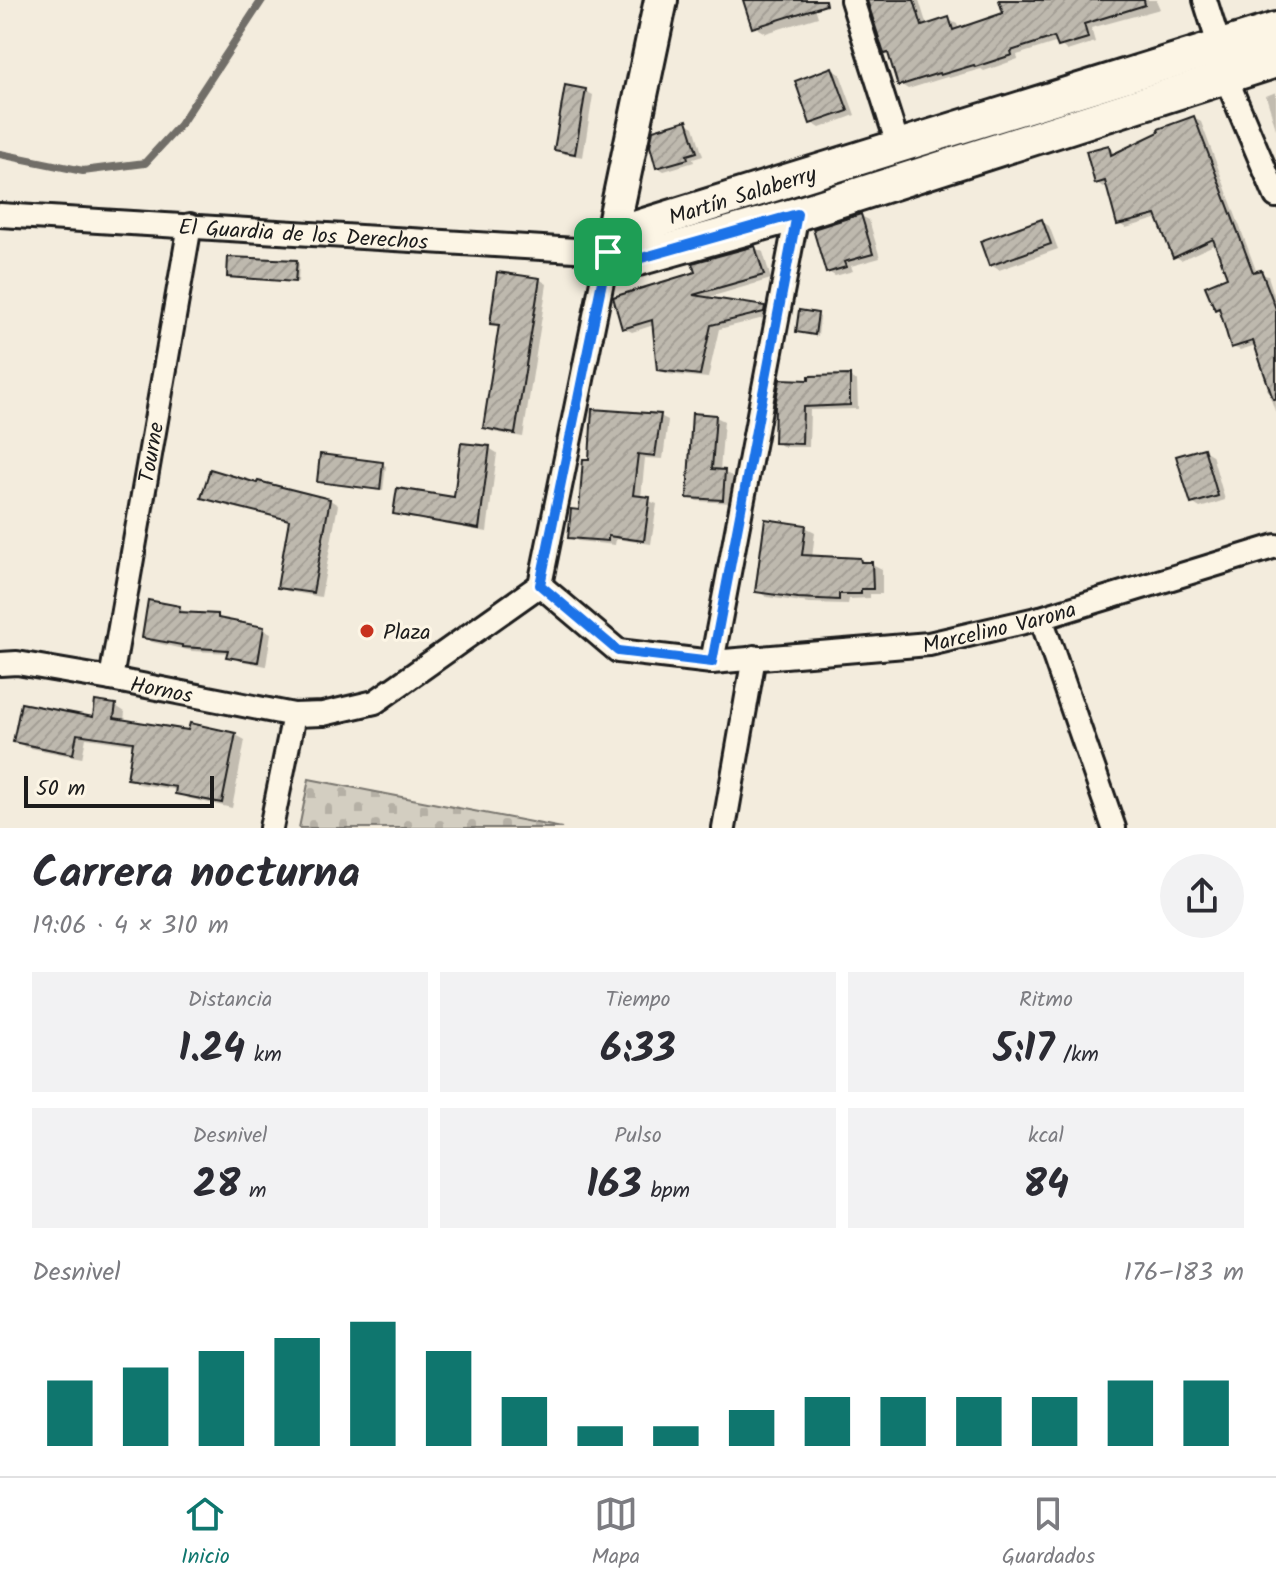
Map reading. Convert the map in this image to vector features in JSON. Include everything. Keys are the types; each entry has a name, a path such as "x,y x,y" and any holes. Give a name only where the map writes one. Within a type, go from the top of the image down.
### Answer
{"street":[{"path":"540,585 661,0"},
{"path":"852,0 899,148"},
{"path":"1205,0 1223,63 1276,196"},
{"name":"Martín Salaberry","path":"608,252 638,259 797,214 1223,63 1276,29"},
{"name":"Martín Salaberry","path":"608,252 638,227 899,148 1223,63 1276,61"},
{"path":"712,662 797,214"},
{"name":"El Guardia de los Derechos","path":"0,215 608,252"},
{"name":"Tourne","path":"111,679 190,225"},
{"name":"Marcelino Varona","path":"540,585 618,651 712,662 929,644 1041,618 1276,546"},
{"name":"Hornos","path":"0,664 17,663 111,679 294,715 323,714 375,702 540,585"},
{"path":"1041,618 1114,828"},
{"path":"724,828 754,657"},
{"path":"271,828 294,715"}],"green space":[{"path":"309,779 562,828 299,828"}],"building":[{"path":"743,0 825,0 826,5 752,28"},
{"path":"867,0 914,0 922,26 949,17 953,30 1003,13 999,0 1144,0 1145,5 1084,24 1088,38 1058,47 1054,37 975,67 939,73 898,86"},
{"path":"832,67 848,111 810,124 795,81"},
{"path":"565,85 586,89 575,154 554,150"},
{"path":"1194,116 1253,272 1261,270 1276,309 1276,399 1273,399 1253,341 1231,348 1219,308 1215,310 1205,286 1227,277 1213,239 1173,258 1156,215 1117,225 1105,181 1095,184 1086,151 1109,145 1111,155 1159,132 1158,129"},
{"path":"687,120 697,152 687,155 688,159 656,168 650,146 653,130"},
{"path":"861,214 873,254 844,262 846,267 826,273 813,229"},
{"path":"1042,219 1051,244 989,266 980,241"},
{"path":"755,246 764,275 693,295 765,306 764,312 711,325 700,375 657,370 652,320 622,329 613,297 695,272 692,263"},
{"path":"228,257 297,260 295,282 227,277"},
{"path":"497,272 540,278 515,434 483,428 499,325 490,324"},
{"path":"799,310 818,313 815,335 796,332"},
{"path":"850,375 850,405 803,407 802,444 774,443 775,405 780,379 809,380 809,376"},
{"path":"592,409 661,414 655,456 638,454 633,495 650,497 644,541 608,536 608,541 568,538 571,509 579,510 583,459 589,459"},
{"path":"692,413 716,415 712,469 725,470 723,500 687,498"},
{"path":"461,443 490,446 479,529 393,514 397,488 454,497"},
{"path":"1204,448 1218,496 1191,504 1176,456"},
{"path":"320,454 383,462 380,490 317,482"},
{"path":"210,469 330,499 313,593 277,588 289,520 201,498"},
{"path":"765,519 806,525 802,555 860,558 861,562 872,562 873,589 861,589 861,594 839,594 839,600 755,592"},
{"path":"148,600 180,606 179,612 218,614 218,618 264,627 258,662 226,657 228,650 182,647 142,638"},
{"path":"95,701 116,704 114,718 188,730 190,723 236,733 222,803 175,794 176,787 127,779 133,742 77,734 73,754 13,742 21,703 93,717"}],"waterway":[{"path":"0,154 83,171 145,163 180,125 262,0"}],"place":[{"name":"Plaza","path":"367,631"}],"route":[{"path":"797,214 712,662 618,651 540,585 608,252 638,259 797,214"}]}
